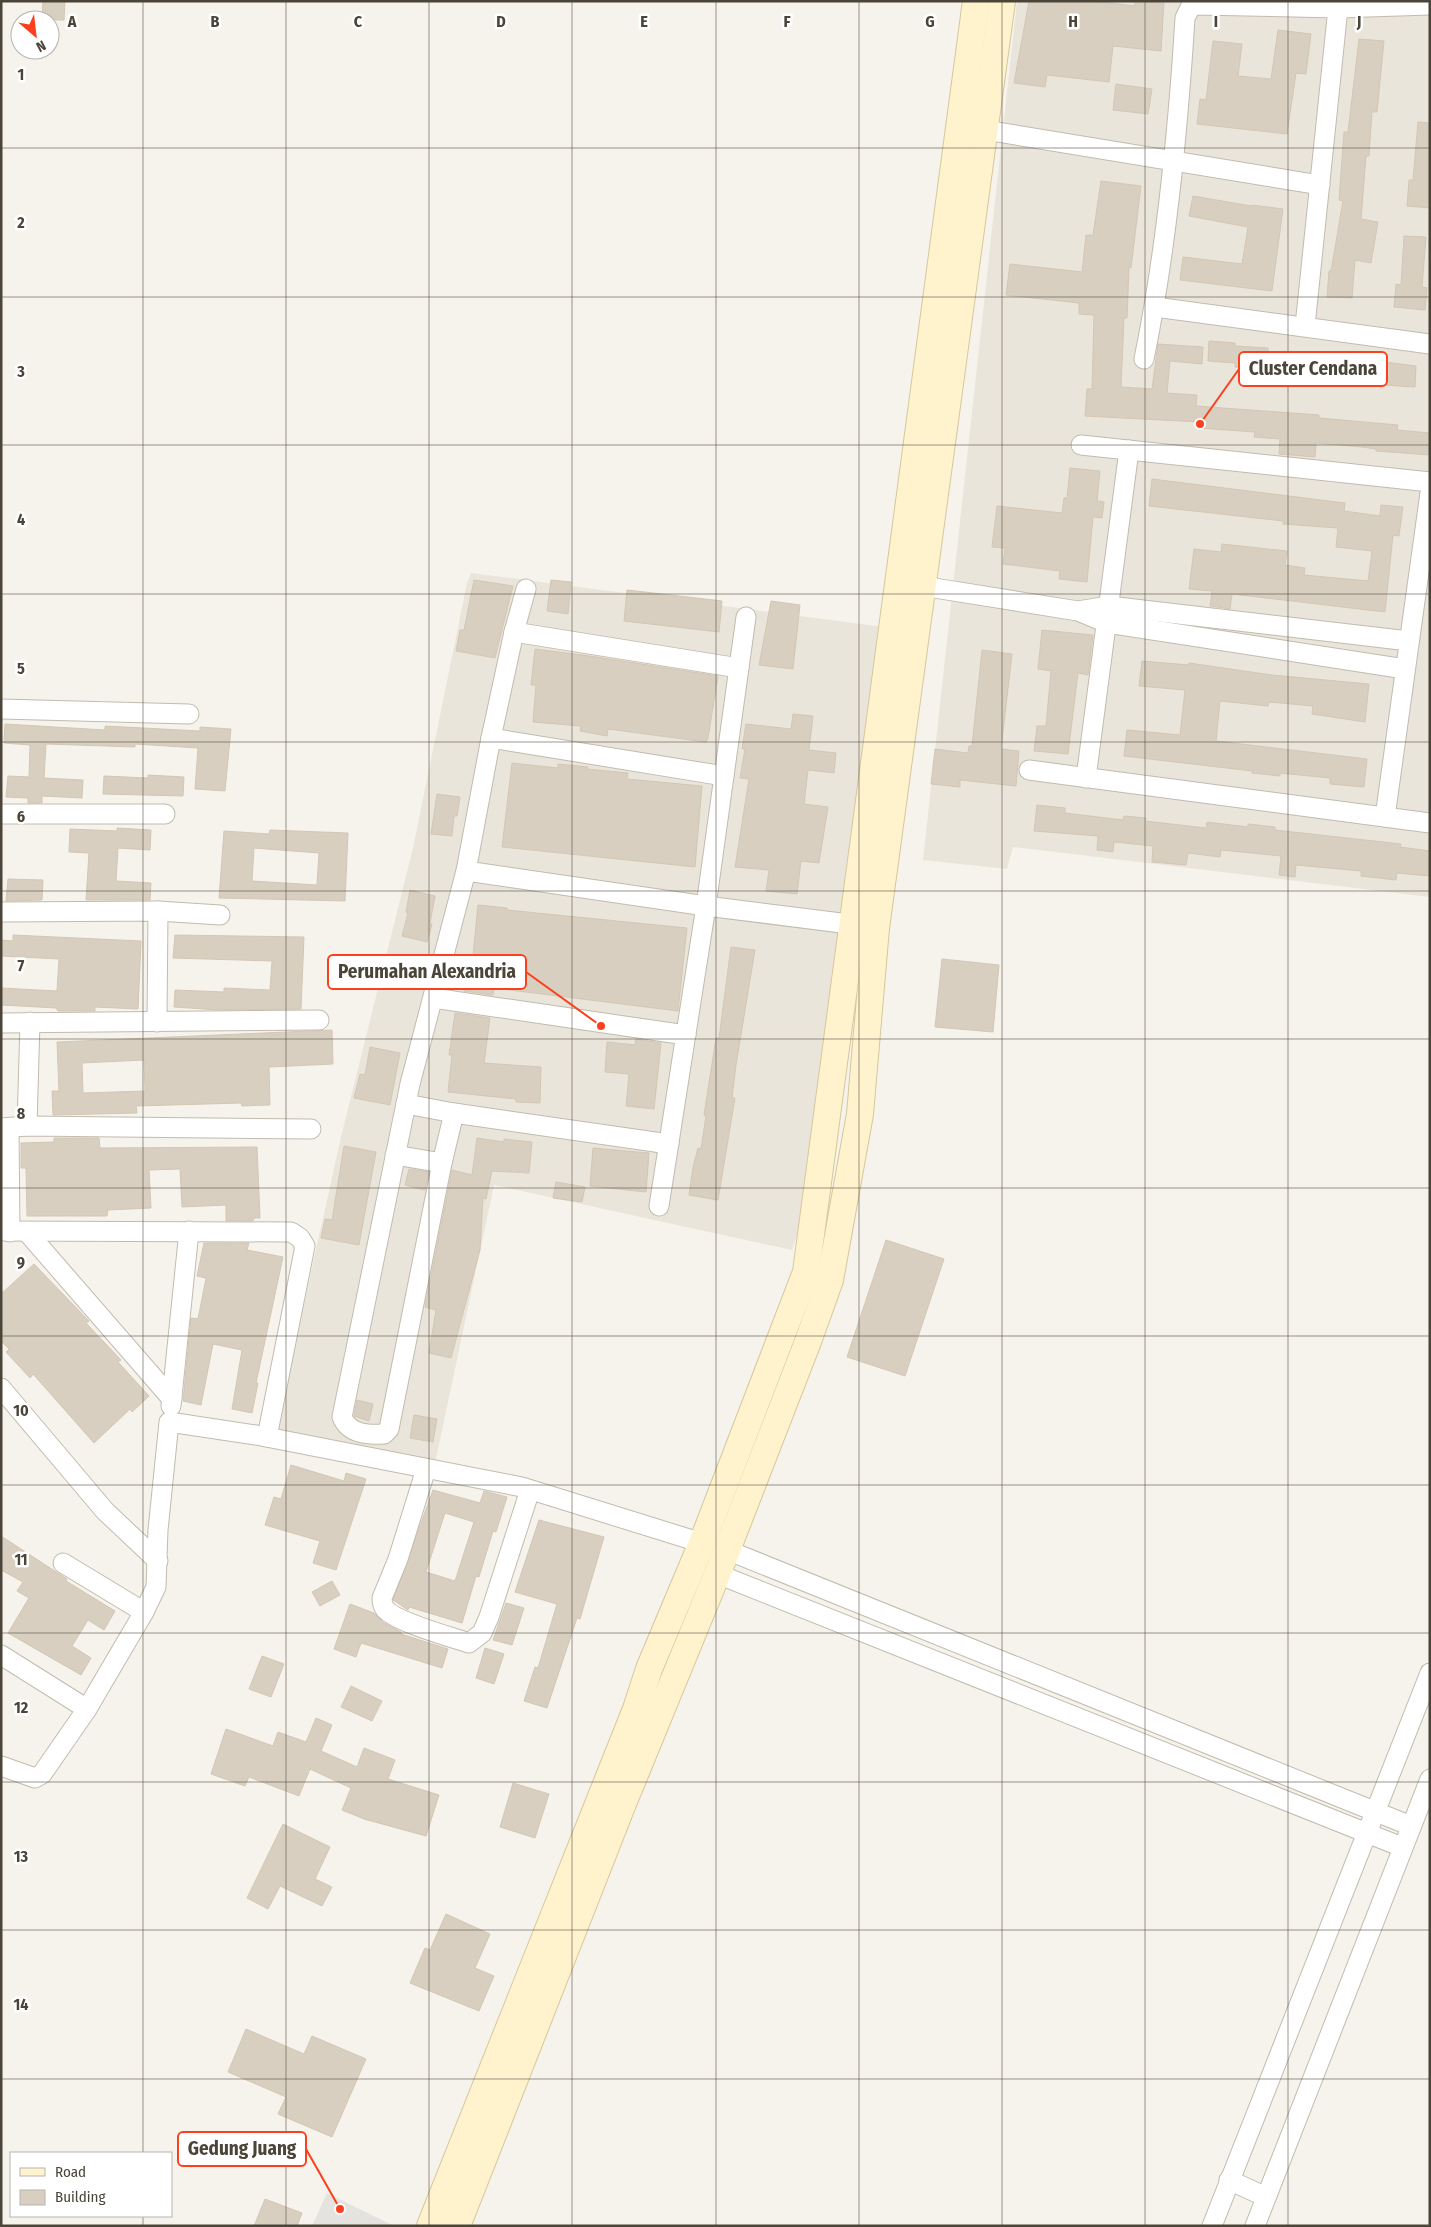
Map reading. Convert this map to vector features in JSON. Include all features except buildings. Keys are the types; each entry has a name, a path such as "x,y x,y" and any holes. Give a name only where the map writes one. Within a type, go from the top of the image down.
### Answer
{"street":[{"path":"430,2226 714,1546 806,1272 930,544 971,128 976,1"},
{"path":"864,926 971,128 1002,1"},
{"path":"1144,359 1155,307 1178,125 1185,18 1191,6 1197,4 1338,8 1430,5"},
{"path":"1304,326 1338,8"},
{"path":"971,128 1320,185"},
{"path":"1155,307 1430,344"},
{"path":"1081,445 1430,482"},
{"path":"1086,778 1129,450"},
{"path":"1386,817 1430,493"},
{"path":"922,586 1108,615 1221,641 1405,669"},
{"path":"454,1113 442,1163 389,1429 384,1434 355,1432 346,1426 342,1417 395,1155 432,998 466,871 490,738 514,632 526,589"},
{"path":"1108,615 1225,618 1343,634 1409,640"},
{"path":"659,1206 706,906 746,617"},
{"path":"1221,641 1225,618"},
{"path":"514,632 739,668"},
{"path":"1338,660 1343,634"},
{"path":"1,708 189,714"},
{"path":"490,738 724,776"},
{"path":"1029,770 1430,823"},
{"path":"1,814 165,814"},
{"path":"466,871 706,906 864,926"},
{"path":"156,1022 158,911"},
{"path":"1,912 158,911 220,915"},
{"path":"432,998 686,1035"},
{"path":"1,1022 319,1020"},
{"path":"30,1022 12,1127 13,1232 172,1399"},
{"path":"406,1104 454,1113 669,1144"},
{"path":"12,1127 311,1130"},
{"path":"395,1155 442,1163"},
{"path":"1,1766 34,1778 42,1774 87,1709 144,1612 156,1587 158,1530 189,1231"},
{"path":"13,1232 291,1232 300,1238 305,1246 267,1437"},
{"path":"1,1388 105,1511 158,1561"},
{"path":"169,1422 267,1437 530,1490 714,1546 1411,1826"},
{"path":"426,1468 398,1559 382,1598 383,1605 386,1610 418,1626 469,1642 482,1633 486,1625 530,1490"},
{"path":"64,1563 144,1612"},
{"path":"703,1570 1402,1847"},
{"path":"457,2226 703,1570"},
{"path":"1,1655 87,1709"},
{"path":"1212,2226 1430,1673"},
{"path":"1053,1708 1063,1686"},
{"path":"1255,2226 1430,1779"},
{"path":"1229,2180 1266,2197"}],"shaded area":[{"path":"1017,1 1430,1 1430,897 1013,847 1007,869 923,860"},
{"path":"471,573 884,627 804,1213 792,1250 494,1185 434,1468 275,1435 341,1137 413,848 467,583"},
{"path":"327,2193 394,2226 312,2226"}],"place":[{"name":"Cluster Cendana","path":"1200,424"},
{"name":"Perumahan Alexandria","path":"601,1026"},
{"name":"Gedung Juang","path":"340,2209"}]}
